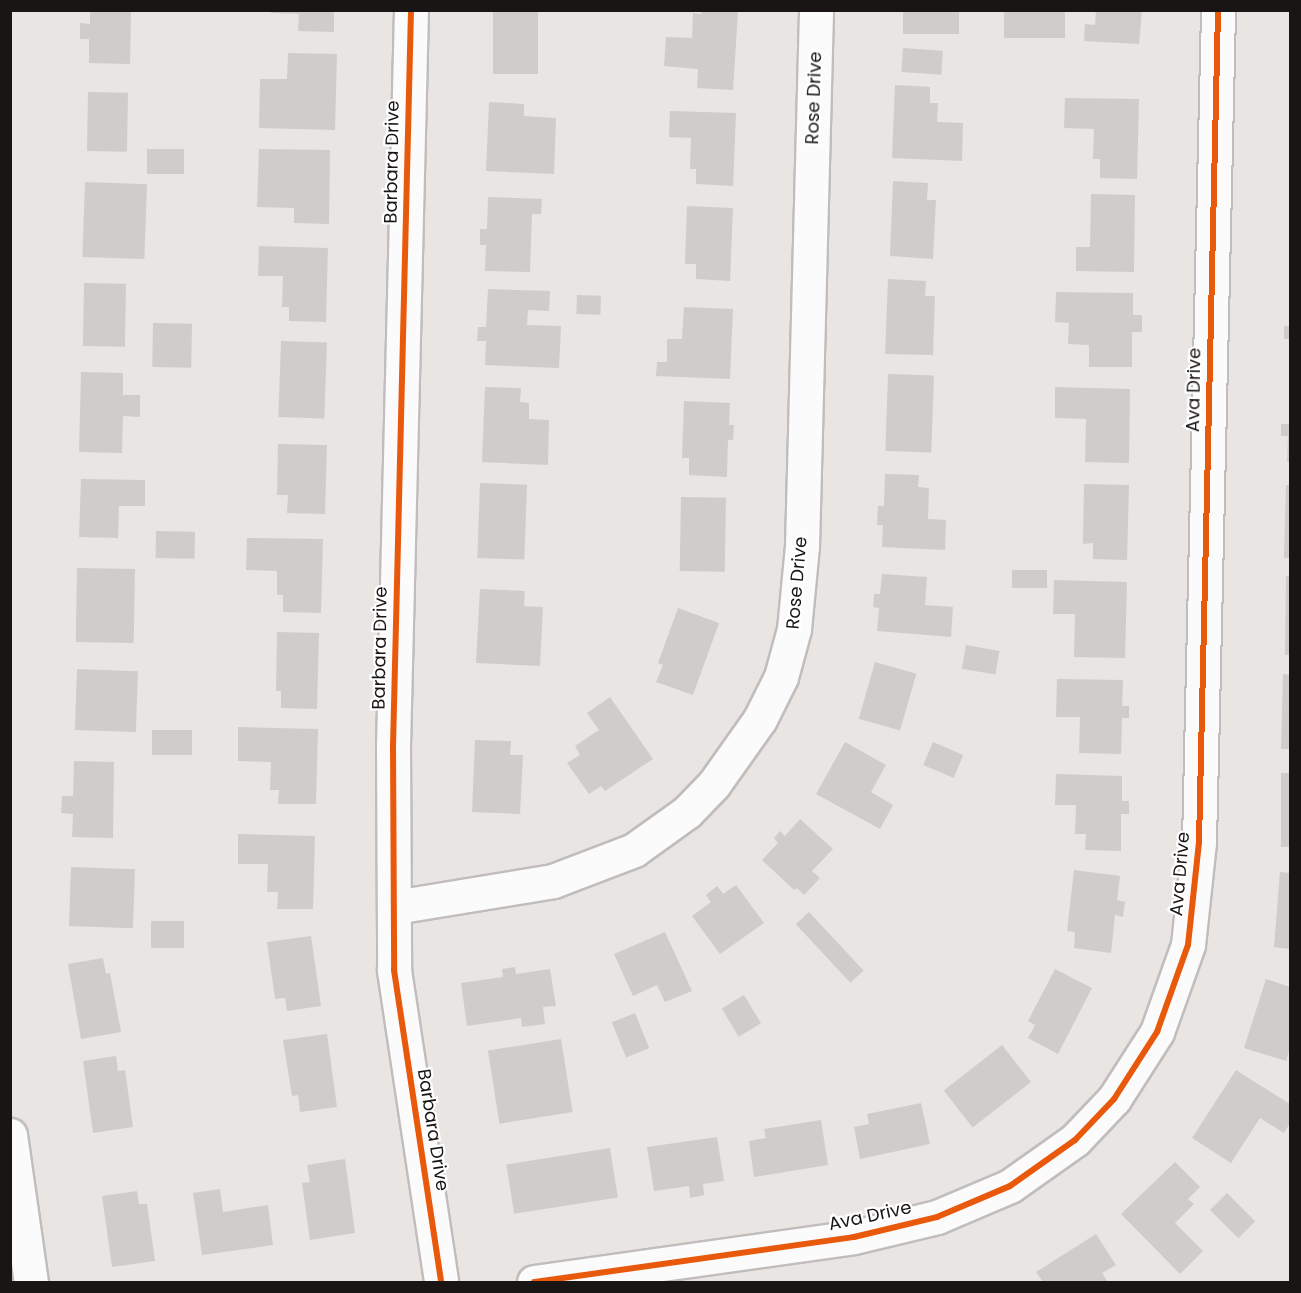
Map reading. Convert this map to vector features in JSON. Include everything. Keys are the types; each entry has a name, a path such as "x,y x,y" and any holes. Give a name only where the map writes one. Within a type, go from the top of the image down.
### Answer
{"street":[{"name":"Barbara Drive","path":"411,10 393,744 394,970 441,1282"},
{"name":"Rose Drive","path":"395,907 553,882 634,850 687,812 714,784 760,719 781,676 794,629 802,546 816,10"},
{"name":"Ava Drive","path":"534,1282 854,1237 937,1217 1010,1186 1075,1140 1114,1099 1157,1032 1188,945 1199,842 1218,10"},
{"path":"10,1136 31,1282"}],"building":[{"path":"90,10 131,10 130,64 89,63 89,39 80,39 80,23 90,24"},
{"path":"271,10 334,10 334,32 298,31 299,14 271,13"},
{"path":"493,10 538,10 538,74 493,74"},
{"path":"701,10 738,12 733,90 697,88 698,69 664,66 666,37 692,38 693,13 701,14"},
{"path":"903,10 959,10 959,34 903,34"},
{"path":"1004,10 1065,10 1065,38 1004,38"},
{"path":"1096,10 1142,10 1139,44 1084,41 1085,24 1095,25"},
{"path":"903,48 943,51 941,75 901,72"},
{"path":"288,53 337,54 335,130 259,128 260,79 287,79"},
{"path":"895,85 930,87 930,103 938,103 937,122 963,123 962,161 892,158"},
{"path":"88,92 128,93 127,152 87,151"},
{"path":"1065,98 1139,99 1137,179 1100,178 1100,159 1093,159 1094,129 1064,128"},
{"path":"489,102 524,104 524,116 556,118 554,174 486,171"},
{"path":"670,111 736,113 733,186 696,184 696,169 690,169 691,138 669,137"},
{"path":"147,149 184,149 184,174 147,174"},
{"path":"259,149 330,150 329,224 294,223 294,208 257,207"},
{"path":"893,181 928,183 927,200 936,200 933,259 890,256"},
{"path":"85,182 147,184 144,259 82,257"},
{"path":"1091,194 1135,195 1134,272 1076,271 1076,247 1090,247"},
{"path":"488,197 542,199 541,214 532,214 530,272 485,271 486,245 480,245 480,229 487,229"},
{"path":"687,206 733,208 730,281 696,279 696,264 685,264"},
{"path":"259,246 328,248 326,322 289,321 289,307 282,307 283,276 258,276"},
{"path":"888,279 926,281 925,296 935,296 933,355 885,354"},
{"path":"84,283 126,284 125,347 83,346"},
{"path":"488,289 550,291 549,311 528,310 527,325 561,326 559,368 485,365 486,341 477,341 478,327 486,327"},
{"path":"1056,292 1133,293 1133,315 1142,315 1142,332 1132,332 1132,367 1089,367 1089,345 1068,344 1069,323 1055,322"},
{"path":"577,295 601,296 600,315 576,314"},
{"path":"684,307 733,309 730,379 656,376 657,362 667,362 667,339 682,339"},
{"path":"153,323 192,324 191,368 152,367"},
{"path":"1284,326 1290,326 1290,339 1284,339"},
{"path":"281,341 327,343 324,419 278,417"},
{"path":"81,372 123,373 123,395 140,395 140,417 123,416 122,453 79,452"},
{"path":"888,374 934,376 931,453 885,451"},
{"path":"485,387 521,388 520,402 529,403 529,419 549,420 548,465 482,462"},
{"path":"1055,387 1130,389 1129,463 1085,462 1086,419 1055,418"},
{"path":"684,401 730,403 729,425 734,425 733,440 728,440 727,477 689,475 689,458 682,458"},
{"path":"1281,424 1290,424 1290,462 1287,462 1288,436 1281,436"},
{"path":"278,444 327,445 325,514 287,513 288,495 277,495"},
{"path":"885,474 919,475 918,487 929,488 928,519 946,520 945,550 882,547 883,525 877,525 878,506 884,506"},
{"path":"81,479 145,480 145,506 119,506 118,538 79,537"},
{"path":"480,483 527,485 524,560 477,558"},
{"path":"1084,484 1129,485 1127,560 1093,559 1093,543 1083,544"},
{"path":"1286,485 1290,485 1290,558 1284,558"},
{"path":"681,497 726,498 725,572 680,571"},
{"path":"156,531 195,532 195,559 156,558"},
{"path":"247,538 323,539 321,613 283,612 283,595 277,595 277,571 246,570"},
{"path":"77,568 135,569 134,643 76,642"},
{"path":"1012,570 1047,570 1047,588 1012,588"},
{"path":"882,574 927,577 925,605 953,607 951,637 877,631 879,608 873,607 874,594 880,594"},
{"path":"1286,576 1290,576 1290,655 1285,655"},
{"path":"1054,580 1127,582 1125,658 1074,657 1075,614 1053,614"},
{"path":"480,589 525,591 524,606 543,607 540,666 476,663"},
{"path":"678,608 719,623 693,695 656,682 663,665 658,663"},
{"path":"277,632 319,633 317,709 281,708 281,691 276,691"},
{"path":"966,645 999,651 995,675 962,669"},
{"path":"875,662 916,674 900,731 859,719"},
{"path":"77,669 138,671 136,732 75,730"},
{"path":"1283,674 1290,675 1290,749 1281,749"},
{"path":"1057,679 1123,680 1122,706 1129,706 1129,718 1122,718 1121,754 1079,753 1080,717 1056,717"},
{"path":"610,697 653,759 605,791 601,786 589,794 567,763 580,755 575,746 599,730 587,713"},
{"path":"238,727 318,729 316,804 278,804 279,790 270,790 271,762 238,761"},
{"path":"152,730 192,730 192,755 152,755"},
{"path":"475,740 511,741 510,755 523,755 520,814 472,812"},
{"path":"845,742 886,765 871,792 893,805 880,829 816,794"},
{"path":"933,742 963,755 954,778 923,765"},
{"path":"74,761 114,762 113,838 72,837 73,814 61,813 62,796 73,796"},
{"path":"1281,773 1290,773 1290,847 1281,847"},
{"path":"1056,774 1122,776 1122,801 1129,801 1129,814 1121,814 1121,851 1085,850 1086,834 1075,834 1076,805 1055,805"},
{"path":"800,819 833,849 812,871 820,878 804,895 797,888 794,890 762,860 778,843 774,838 780,831 785,836"},
{"path":"238,834 315,836 313,909 277,909 278,892 267,892 268,864 238,864"},
{"path":"71,867 135,869 133,928 69,926"},
{"path":"1074,870 1120,876 1117,900 1125,902 1123,917 1115,915 1111,953 1074,948 1075,932 1067,931"},
{"path":"1280,872 1290,873 1290,949 1274,947"},
{"path":"736,885 764,923 720,954 692,916 711,902 706,895 717,886 723,894"},
{"path":"809,912 864,971 850,983 796,924"},
{"path":"151,921 184,921 184,948 151,948"},
{"path":"665,932 692,991 665,1002 657,985 633,996 614,954"},
{"path":"311,936 321,1006 287,1011 285,998 275,999 267,942"},
{"path":"103,958 106,974 110,973 121,1032 81,1039 68,964"},
{"path":"515,967 516,974 550,969 556,1006 543,1007 545,1024 522,1027 521,1018 467,1026 461,983 503,977 502,969"},
{"path":"1055,969 1092,988 1058,1054 1028,1038 1035,1025 1028,1021"},
{"path":"1266,979 1290,987 1290,1048 1286,1061 1244,1048"},
{"path":"744,995 761,1023 739,1037 722,1008"},
{"path":"635,1013 649,1048 626,1058 612,1022"},
{"path":"327,1034 337,1107 300,1112 298,1095 292,1096 283,1040"},
{"path":"561,1039 573,1112 499,1124 488,1051"},
{"path":"1002,1045 1031,1082 973,1128 944,1091"},
{"path":"116,1056 118,1071 125,1070 133,1127 93,1133 83,1061"},
{"path":"1236,1070 1290,1104 1290,1123 1284,1133 1260,1118 1231,1163 1192,1138"},
{"path":"921,1103 930,1144 860,1159 854,1127 869,1124 867,1114"},
{"path":"821,1120 828,1165 754,1177 749,1141 766,1138 764,1129"},
{"path":"717,1137 724,1181 703,1184 704,1195 690,1198 689,1186 654,1191 647,1147"},
{"path":"610,1148 618,1197 514,1214 506,1164"},
{"path":"345,1159 355,1233 310,1240 302,1183 310,1182 307,1165"},
{"path":"1175,1162 1200,1187 1188,1199 1194,1204 1175,1223 1203,1251 1180,1274 1121,1214"},
{"path":"220,1189 223,1212 268,1205 273,1245 202,1255 193,1193"},
{"path":"137,1191 139,1204 147,1204 155,1261 112,1267 102,1196"},
{"path":"1227,1193 1255,1221 1238,1238 1210,1210"},
{"path":"1096,1234 1116,1265 1102,1273 1108,1282 1043,1282 1036,1272"}],"cycle path":[{"path":"411,10 393,744 394,970 441,1282"},
{"path":"534,1282 854,1237 937,1217 1010,1186 1075,1140 1114,1099 1157,1032 1188,945 1199,842 1218,10"}]}
